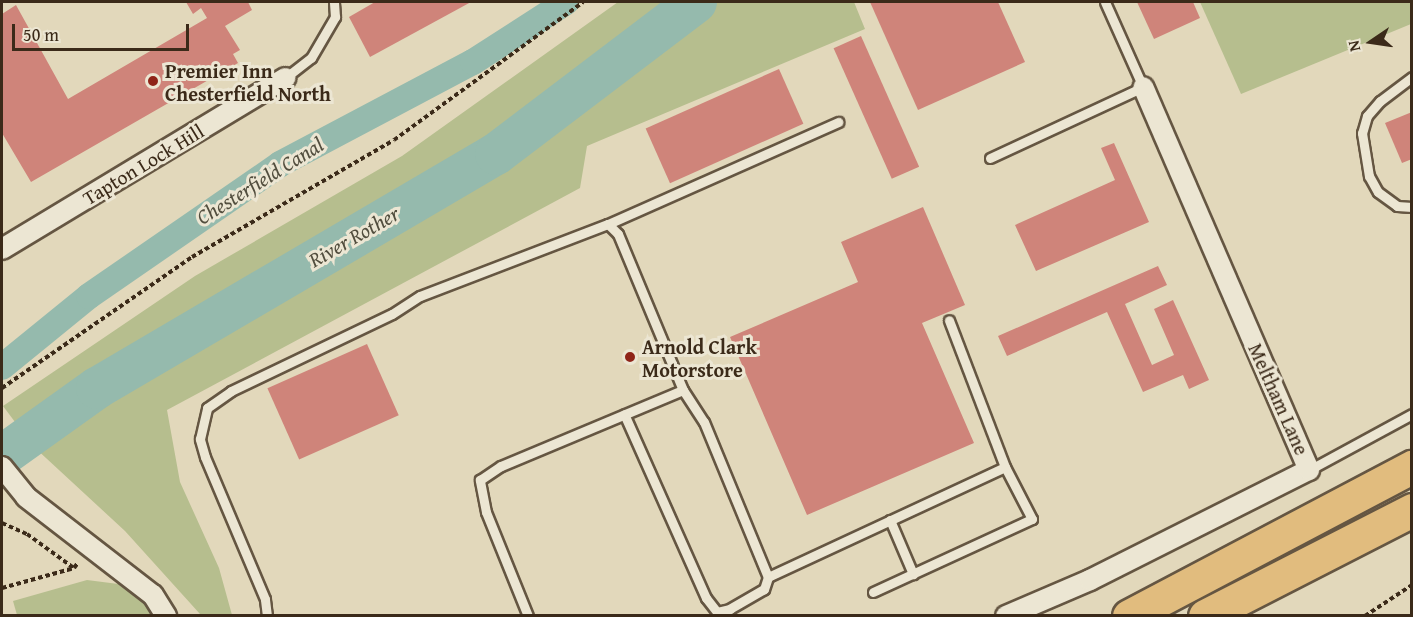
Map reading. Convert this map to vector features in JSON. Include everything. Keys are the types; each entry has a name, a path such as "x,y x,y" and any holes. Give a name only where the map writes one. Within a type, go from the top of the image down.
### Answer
{"highway":[{"path":"1130,615 1412,467"},
{"path":"1205,615 1412,510"}],"street":[{"name":"Tapton Lock Hill","path":"2,249 285,78"},
{"name":"Meltham Lane","path":"1006,615 1090,580 1309,470 1143,87"},
{"path":"3,470 26,497 153,595 166,615"}],"lane":[{"path":"285,78 311,58 335,17 334,2"},
{"path":"990,158 1143,87 1105,2"},
{"path":"1412,77 1380,101 1367,116 1362,133 1364,159 1378,192 1397,206 1412,207"},
{"path":"267,615 265,599 205,458 200,439 207,408 231,391 392,314 420,296 608,224 838,122"},
{"path":"608,224 618,234 683,390 704,422 768,577 764,589 730,609 717,612 706,598 666,514 624,414"},
{"path":"873,592 1032,519 1005,467 949,320"},
{"path":"528,615 486,512 480,480 501,466 683,390"},
{"path":"1309,470 1412,414"},
{"path":"768,577 1005,467"},
{"path":"890,520 913,574"}],"path":[{"path":"2,387 192,257 394,140 583,2"},
{"path":"2,523 27,534 74,568"},
{"path":"2,588 74,568 92,547"},
{"path":"1365,615 1412,585"}],"green space":[{"path":"618,2 854,2 865,29 587,146 580,188 167,410 180,482 219,568 232,615 200,614 125,531 33,446 3,406 195,276 402,156"},
{"path":"1200,2 1411,2 1411,24 1241,94"},
{"path":"87,580 126,585 142,598 153,615 17,615 13,601"}],"building":[{"path":"186,2 248,2 252,10 225,26 240,50 233,54 238,63 31,182 2,133 2,14 16,5 68,99 207,18 201,8 193,14"},
{"path":"375,2 471,2 370,57 349,17"},
{"path":"870,2 998,2 1025,62 918,110"},
{"path":"1137,2 1193,2 1200,18 1154,39"},
{"path":"861,36 919,167 892,179 834,48"},
{"path":"779,69 803,124 670,183 646,128"},
{"path":"1412,112 1412,159 1402,163 1385,123"},
{"path":"1114,143 1149,222 1036,271 1015,225 1115,180 1101,148"},
{"path":"923,207 965,305 922,323 974,443 807,515 730,337 858,282 841,242"},
{"path":"1158,266 1167,285 1125,304 1152,365 1174,355 1154,309 1173,300 1209,380 1189,389 1183,375 1143,392 1107,312 1007,356 998,336"},
{"path":"367,344 399,415 299,460 267,388"}],"waterway":[{"name":"Chesterfield Canal","path":"2,367 89,296 280,164 473,62 566,2"},
{"name":"River Rother","path":"2,456 97,388 496,154 696,2"}],"place":[{"name":"Premier Inn Chesterfield North","path":"153,81"},
{"name":"Arnold Clark Motorstore","path":"630,357"}]}
